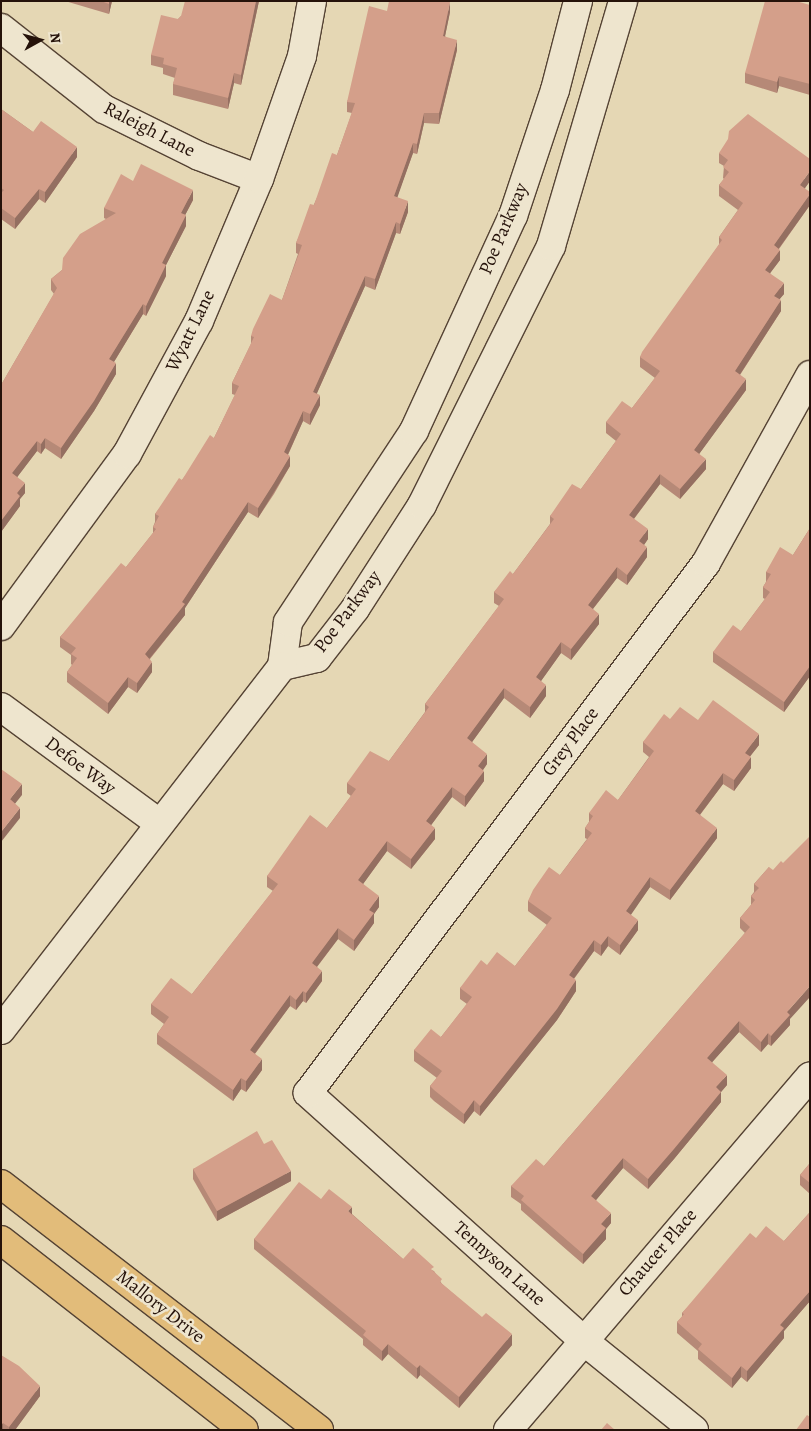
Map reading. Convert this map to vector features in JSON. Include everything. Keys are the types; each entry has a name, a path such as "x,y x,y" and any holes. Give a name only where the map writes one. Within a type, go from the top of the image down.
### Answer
{"main road":[{"name":"Mallory Drive","path":"1,1184 319,1430"},
{"path":"1,1240 244,1430"}],"street":[{"name":"Wyatt Lane","path":"1,626 127,454 199,321 259,179 302,56 312,1"},
{"name":"Poe Parkway","path":"578,1 555,90 513,216 414,431 288,622 282,666 317,658 355,609 422,505 551,246 622,1"},
{"name":"Raleigh Lane","path":"1,28 104,109 198,156 259,179"},
{"name":"Grey Place","path":"308,1093 706,563 810,375"},
{"path":"1,1030 282,666"},
{"name":"Defoe Way","path":"1,707 160,824"},
{"name":"Chaucer Place","path":"508,1430 810,1076"},
{"name":"Tennyson Lane","path":"308,1093 583,1340 694,1430"}],"building":[{"path":"185,1 256,1 241,75 234,73 228,98 173,84 177,68 163,64 164,58 151,55 161,15 178,19 181,16"},
{"path":"389,1 450,2 443,36 457,40 439,113 424,113 417,144 413,143 394,196 408,201 400,224 396,222 375,279 365,276 313,392 320,395 310,414 303,411 284,452 290,456 274,483 258,508 248,502 182,602 185,604 145,654 152,662 137,683 128,677 108,703 67,672 77,658 71,654 76,648 60,637 121,563 126,567 156,529 153,527 159,516 155,514 179,478 182,480 210,435 214,438 239,386 232,383 254,337 251,336 253,329 270,294 282,300 302,245 296,243 310,204 314,205 332,153 337,155 355,103 347,102 369,6 387,11"},
{"path":"765,1 796,1 810,5 810,84 779,76 777,82 745,73"},
{"path":"1,109 33,132 41,121 77,147 45,192 39,189 15,218 1,208 1,193 4,190 1,188"},
{"path":"748,114 810,159 810,171 800,185 810,194 774,245 780,250 765,270 784,283 774,296 781,300 735,371 746,379 694,450 706,459 680,489 660,474 629,515 648,529 639,541 647,547 627,575 617,567 588,605 599,614 571,649 561,642 536,677 546,685 530,707 504,688 467,738 487,754 478,766 484,771 465,796 452,787 426,821 435,828 411,859 387,841 358,880 379,896 369,910 374,913 354,940 338,928 312,963 322,971 306,993 303,991 296,1000 290,995 250,1050 262,1059 246,1081 241,1078 233,1090 157,1034 169,1017 151,1004 171,978 192,994 278,884 267,876 310,815 327,828 356,789 347,783 370,751 389,761 429,707 425,704 504,599 494,592 510,571 513,574 554,519 550,516 572,484 581,489 621,434 606,422 622,401 632,408 660,371 640,357 642,352 722,240 719,237 743,203 719,185 729,172 723,167 728,160 719,153 728,139 729,131"},
{"path":"141,164 193,190 181,213 186,215 162,263 166,265 146,306 143,304 109,359 116,363 94,401 61,448 45,438 41,444 37,441 12,473 25,483 17,493 20,496 1,521 1,385 57,288 51,279 62,270 63,258 80,234 116,213 104,208 121,174 133,181"},
{"path":"810,528 810,666 784,702 713,652 733,625 741,631 770,592 763,587 771,574 766,572 780,547 793,555"},
{"path":"713,700 759,734 745,753 751,757 734,780 723,773 695,811 717,828 670,890 650,877 626,911 638,920 620,945 608,936 601,945 594,940 569,975 576,980 557,1009 480,1106 474,1100 464,1114 430,1086 442,1071 414,1050 431,1029 441,1037 472,997 460,988 481,960 487,965 497,952 515,966 552,918 528,901 533,890 549,867 560,875 592,833 585,828 593,816 589,813 606,790 618,800 654,751 643,742 664,714 670,719 680,707 698,720"},
{"path":"1,769 22,784 10,799 20,808 1,832"},
{"path":"810,836 810,986 787,1012 790,1015 771,1036 768,1033 761,1042 739,1021 707,1058 727,1075 716,1087 721,1092 648,1179 623,1158 591,1196 611,1213 601,1224 606,1228 583,1254 521,1200 524,1196 511,1186 536,1159 544,1166 750,927 740,918 755,900 751,896 759,888 754,884 769,867 773,870 781,861 783,863"},
{"path":"257,1131 264,1144 272,1140 291,1171 217,1211 193,1169"},
{"path":"810,1163 810,1183 800,1175"},
{"path":"299,1182 321,1199 329,1189 352,1207 348,1211 403,1259 413,1248 434,1267 431,1269 442,1279 440,1282 482,1317 486,1313 512,1334 459,1397 420,1365 417,1368 388,1344 382,1351 363,1335 366,1331 254,1239"},
{"path":"810,1212 810,1291 780,1325 784,1328 747,1371 741,1366 732,1378 698,1349 702,1344 677,1322 684,1314 682,1313 750,1233 756,1238 766,1226 784,1241"},
{"path":"1,1355 19,1366 40,1386 9,1427 3,1423 1,1425"},
{"path":"807,1415 810,1417 810,1430 796,1430"},
{"path":"607,1423 615,1430 601,1430"}]}
